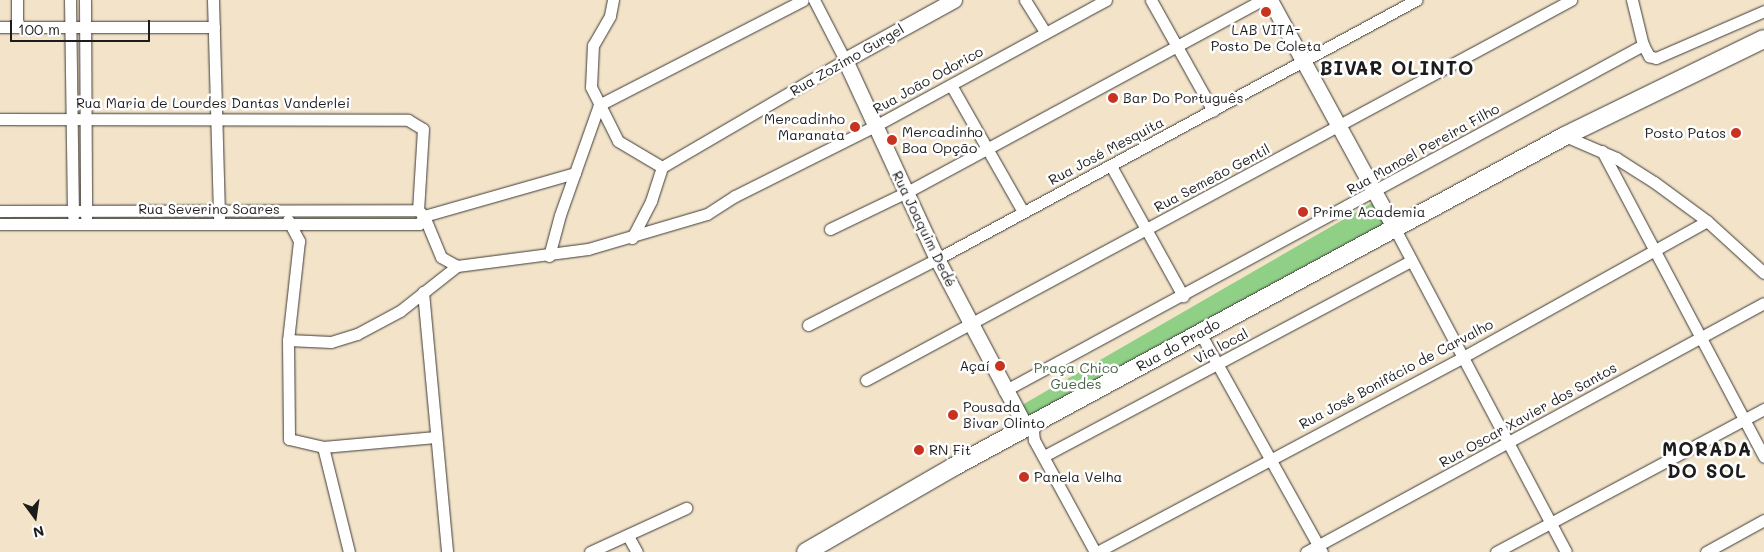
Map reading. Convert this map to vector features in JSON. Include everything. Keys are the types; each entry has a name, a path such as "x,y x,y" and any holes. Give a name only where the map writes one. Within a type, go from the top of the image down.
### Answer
{"main road":[{"name":"Rua do Prado","path":"806,552 1028,431 1200,333 1566,136 1764,39"}],"street":[{"path":"17,0 17,27"},
{"path":"70,0 73,223"},
{"path":"84,0 87,223"},
{"path":"213,0 219,225"},
{"path":"616,0 610,16 593,45 591,88 618,141 662,166 651,201 632,238"},
{"path":"549,256 599,105 803,0"},
{"name":"Rua Joaquim Dedé","path":"814,0 845,60 938,259 1004,391 1028,431"},
{"name":"Rua Zozimo Gurgel","path":"662,166 845,60 954,0"},
{"path":"1026,0 1045,32"},
{"name":"Rua João Odorico","path":"457,266 549,256 632,238 707,214 735,196 875,126 1106,0"},
{"path":"1150,0 1213,112"},
{"path":"830,229 907,192 1262,0"},
{"path":"1270,0 1338,128 1396,229 1507,445 1566,552"},
{"name":"Rua José Mesquita","path":"808,325 938,259 1213,112 1416,0"},
{"name":"Rua Semeão Gentil","path":"866,380 1338,128 1571,0"},
{"path":"1632,0 1643,45 1652,58 1660,57 1764,11"},
{"path":"0,27 214,27"},
{"name":"Rua Manoel Pereira Filho","path":"1004,391 1184,296 1643,45"},
{"path":"951,85 1023,212"},
{"name":"Rua Maria de Lourdes Dantas Vanderlei","path":"0,119 216,118 408,120 423,128 420,217"},
{"path":"1566,136 1628,164 1707,221 1764,273"},
{"path":"1602,151 1653,251 1764,457"},
{"path":"1111,166 1184,296"},
{"path":"288,340 331,342 357,334 400,311 457,266 441,257 420,217 576,173"},
{"name":"Rua Severino Soares","path":"0,210 282,210 420,217"},
{"path":"282,210 299,241 288,340 289,440 322,447 436,437"},
{"name":"Rua Severino Soares","path":"0,224 291,224 420,217"},
{"name":"Rua José Bonifácio de Carvalho","path":"1096,552 1463,357 1707,221"},
{"name":"Via local","path":"1044,456 1411,261"},
{"path":"423,292 447,552"},
{"name":"Rua Oscar Xavier dos Santos","path":"1306,552 1320,549 1764,304"},
{"path":"1200,333 1272,457 1320,549"},
{"path":"1496,552 1764,409"},
{"path":"1028,431 1044,456 1096,552"},
{"path":"322,447 349,552"},
{"path":"590,552 686,508"},
{"path":"1706,552 1764,520"},
{"path":"628,536 637,552"}],"green space":[{"name":"Praça Chico Guedes","path":"1372,203 1386,227 1036,429 1022,405"}],"place":[{"name":"LAB VITA- Posto De Coleta","path":"1266,12"},
{"name":"Bar Do Português","path":"1113,98"},
{"name":"Mercadinho Maranata","path":"855,127"},
{"name":"Posto Patos","path":"1736,133"},
{"name":"Mercadinho Boa Opção","path":"892,140"},
{"name":"Prime Academia","path":"1303,212"},
{"name":"Açaí","path":"1000,366"},
{"name":"Pousada Bivar Olinto","path":"953,415"},
{"name":"RN Fit","path":"919,450"},
{"name":"Panela Velha","path":"1024,477"}],"district":[{"name":"BIVAR OLINTO","path":"1397,68"},
{"name":"MORADA DO SOL","path":"1707,460"}]}
